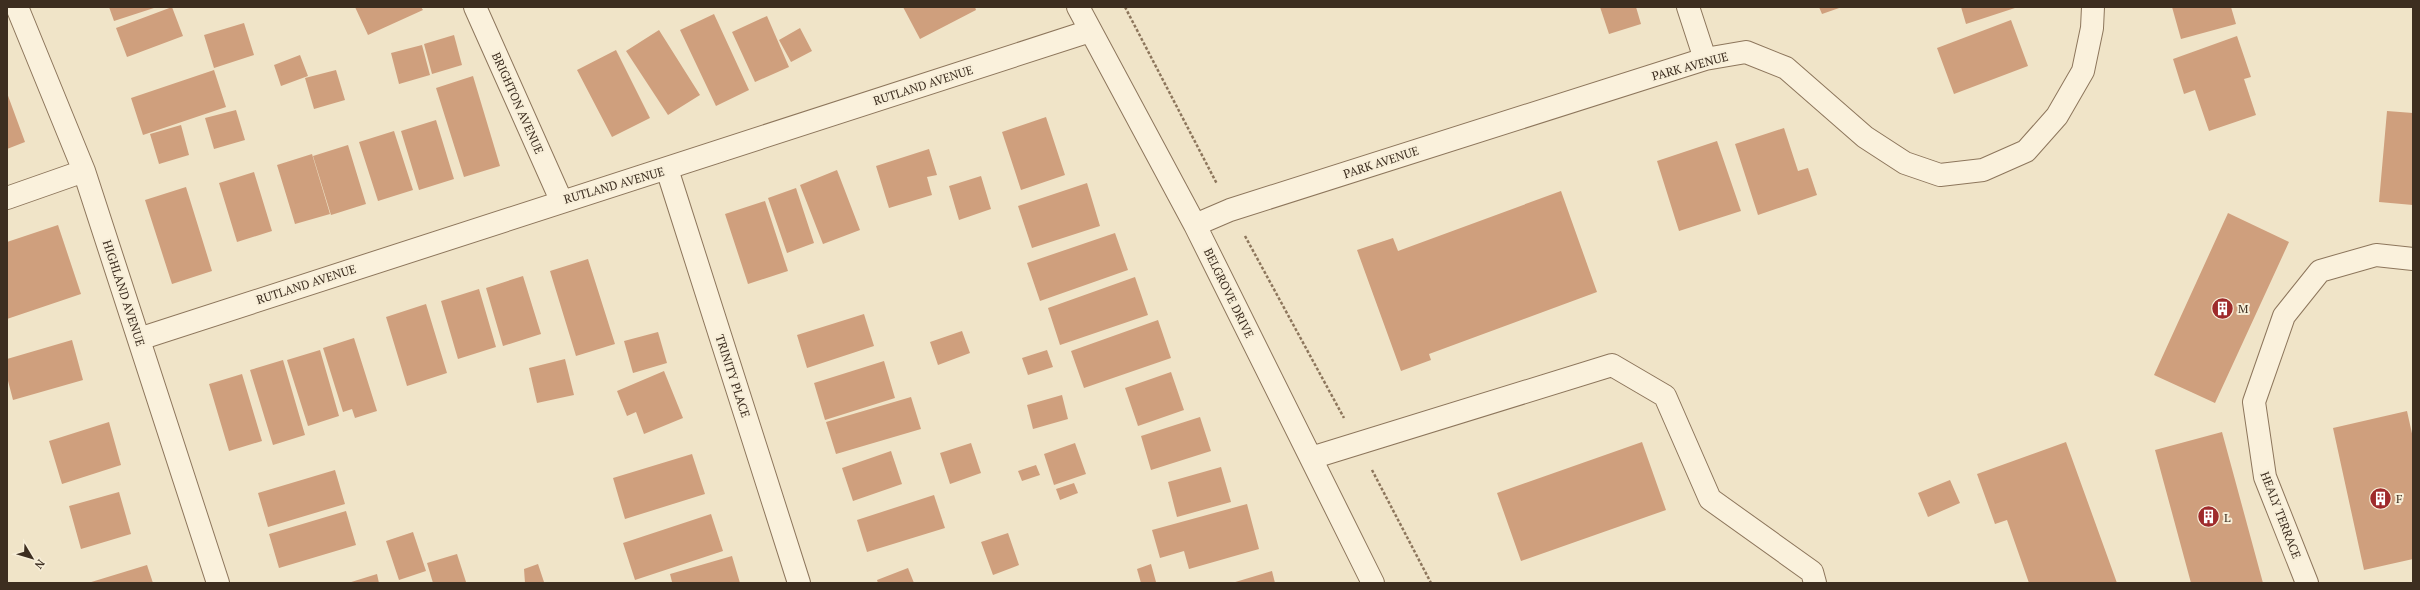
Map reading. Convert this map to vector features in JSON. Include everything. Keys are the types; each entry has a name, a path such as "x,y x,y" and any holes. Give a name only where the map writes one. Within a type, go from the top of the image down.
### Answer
{"street":[{"name":"HIGHLAND AVENUE","path":"17,7 84,171 218,583"},
{"name":"BRIGHTON AVENUE","path":"475,7 562,200"},
{"name":"BELGROVE DRIVE","path":"1078,7 1195,225 1373,583"},
{"path":"1688,7 1705,59"},
{"name":"PARK AVENUE","path":"1195,225 1230,210 1705,59 1746,52 1786,68 1865,136 1905,163 1940,175 1983,170 2026,151 2057,116 2082,71 2092,28 2093,7"},
{"name":"RUTLAND AVENUE","path":"139,339 562,200 667,169 1090,31"},
{"name":"TRINITY PLACE","path":"667,169 799,583"},
{"path":"7,198 84,171"},
{"name":"HEALY TERRACE","path":"2307,583 2264,477 2254,402 2284,316 2320,271 2376,255 2413,259"},
{"path":"1311,458 1612,365 1665,396 1710,499 1812,572 1815,583"}],"path":[{"path":"1125,7 1230,210 1358,444 1431,583"}],"building":[{"path":"109,7 157,7 114,21"},
{"path":"172,7 183,36 127,57 116,28"},
{"path":"355,7 421,7 423,10 368,35"},
{"path":"903,7 975,7 976,10 920,39"},
{"path":"1600,7 1636,7 1641,24 1609,34"},
{"path":"1819,7 1842,7 1822,14"},
{"path":"1961,7 2018,7 1966,24"},
{"path":"2172,7 2231,7 2236,24 2181,39"},
{"path":"714,14 749,90 716,106 680,30"},
{"path":"767,16 789,67 755,82 732,32"},
{"path":"2011,20 2028,66 1954,94 1937,48"},
{"path":"244,23 254,55 214,68 204,35"},
{"path":"800,28 812,51 791,62 779,40"},
{"path":"659,30 700,95 668,115 626,51"},
{"path":"454,35 462,65 432,74 424,44"},
{"path":"2237,36 2251,77 2244,79 2256,115 2209,131 2195,90 2184,94 2173,59"},
{"path":"422,45 430,75 399,84 391,53"},
{"path":"616,50 650,118 612,137 577,70"},
{"path":"300,55 308,76 281,86 274,65"},
{"path":"214,70 226,107 143,135 131,98"},
{"path":"336,70 345,100 314,109 305,78"},
{"path":"473,76 500,166 464,177 436,88"},
{"path":"7,93 25,142 7,149"},
{"path":"236,110 245,140 214,149 205,118"},
{"path":"2387,111 2413,113 2413,205 2379,202"},
{"path":"1046,117 1065,175 1021,190 1002,132"},
{"path":"436,120 454,179 419,190 401,131"},
{"path":"181,125 189,155 159,164 150,134"},
{"path":"1784,128 1798,171 1808,168 1817,195 1758,215 1735,144"},
{"path":"394,131 413,190 378,201 359,142"},
{"path":"1717,141 1741,211 1679,231 1657,161"},
{"path":"348,145 366,204 331,215 313,156"},
{"path":"929,149 937,175 927,177 932,195 889,208 876,166"},
{"path":"312,154 330,214 295,224 277,165"},
{"path":"837,170 860,230 823,244 800,185"},
{"path":"254,172 272,231 237,242 219,183"},
{"path":"981,176 991,209 959,220 949,186"},
{"path":"1087,183 1100,226 1032,248 1018,206"},
{"path":"186,187 212,271 172,284 145,200"},
{"path":"796,188 814,243 787,253 768,198"},
{"path":"1561,191 1597,292 1429,354 1431,360 1401,371 1357,250 1393,238 1398,251"},
{"path":"765,201 788,271 748,284 725,214"},
{"name":"M","path":"2228,213 2289,242 2215,403 2154,375"},
{"path":"58,225 81,294 7,319 7,242"},
{"path":"1115,233 1128,270 1040,301 1027,263"},
{"path":"588,259 615,344 576,356 550,271"},
{"path":"523,276 541,334 503,346 486,288"},
{"path":"1135,277 1148,315 1060,345 1048,308"},
{"path":"479,289 496,347 458,359 441,301"},
{"path":"426,304 447,373 407,386 386,317"},
{"path":"864,314 874,346 807,368 797,335"},
{"path":"1158,320 1171,358 1084,388 1071,351"},
{"path":"962,331 970,353 938,365 930,342"},
{"path":"658,332 667,363 633,373 624,341"},
{"path":"354,338 377,411 355,418 352,409 343,412 323,348"},
{"path":"72,340 83,380 13,400 7,377 7,359"},
{"path":"320,350 339,416 308,426 287,360"},
{"path":"1047,350 1053,367 1028,375 1022,358"},
{"path":"565,359 574,395 537,403 529,368"},
{"path":"283,360 305,435 273,445 250,370"},
{"path":"884,361 895,398 825,420 814,383"},
{"path":"664,371 683,418 644,434 636,412 627,416 617,391"},
{"path":"1171,372 1184,410 1138,426 1125,388"},
{"path":"242,374 262,441 229,451 209,384"},
{"path":"1062,395 1068,419 1033,429 1027,405"},
{"path":"911,397 921,429 836,454 826,422"},
{"name":"F","path":"2407,411 2413,438 2413,559 2364,570 2333,428"},
{"path":"1200,417 1211,451 1151,470 1141,436"},
{"path":"109,422 121,465 62,484 49,441"},
{"name":"L","path":"2222,432 2263,583 2191,583 2155,450"},
{"path":"1642,442 1666,510 1521,561 1497,493"},
{"path":"2066,442 2117,583 2029,583 2007,520 1995,524 1977,474"},
{"path":"971,443 981,473 950,484 940,453"},
{"path":"1075,443 1086,474 1054,485 1044,454"},
{"path":"891,451 902,484 853,501 842,468"},
{"path":"692,454 705,494 625,519 613,478"},
{"path":"1036,465 1040,475 1022,481 1018,471"},
{"path":"1221,467 1231,502 1177,517 1168,482"},
{"path":"335,470 345,504 268,527 258,493"},
{"path":"1950,480 1960,503 1928,517 1918,493"},
{"path":"1074,483 1078,493 1060,500 1056,489"},
{"path":"119,492 131,534 81,549 69,506"},
{"path":"934,495 945,528 867,552 857,520"},
{"path":"1247,504 1259,549 1189,569 1184,551 1160,558 1152,530"},
{"path":"346,511 356,545 279,568 269,534"},
{"path":"711,514 723,551 635,580 623,543"},
{"path":"413,532 426,571 399,580 386,541"},
{"path":"1008,533 1019,565 993,575 981,542"},
{"path":"457,554 466,582 433,583 427,563"},
{"path":"732,556 740,583 669,583 672,582 670,574"},
{"path":"538,564 544,582 525,583 524,569"},
{"path":"1151,564 1156,582 1141,583 1137,569"},
{"path":"147,565 153,583 88,583"},
{"path":"908,568 914,583 878,583 877,580"},
{"path":"1272,571 1275,583 1232,583"},
{"path":"377,574 379,583 348,583"}],"place":[{"name":"M","path":"2222,308"},
{"name":"F","path":"2381,498"},
{"name":"L","path":"2209,517"}]}
